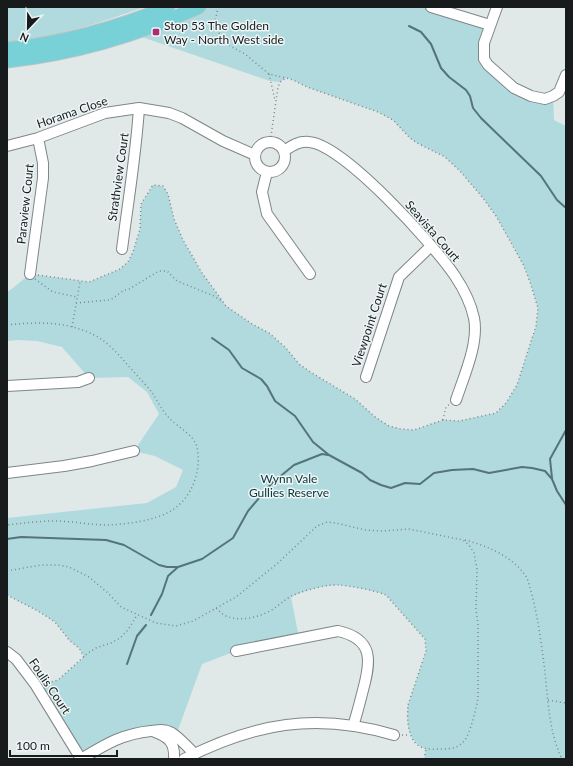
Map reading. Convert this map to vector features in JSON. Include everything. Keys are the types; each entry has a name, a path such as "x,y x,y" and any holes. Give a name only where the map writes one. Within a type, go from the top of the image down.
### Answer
{"main road":[{"path":"7,49 47,43 79,36 127,23 168,7"},
{"path":"7,61 47,55 114,40 198,7"}],"street":[{"path":"430,7 490,24"},
{"path":"497,7 484,43 484,59 488,65 514,88 531,96 545,99 560,92 566,74"},
{"name":"Horama Close","path":"7,146 38,138 105,113 139,108 169,113 182,118 223,141 255,155"},
{"name":"Strathview Court","path":"122,249 137,141 139,108"},
{"name":"Paraview Court","path":"30,274 43,178 43,163 38,138"},
{"name":"Seavista Court","path":"284,151 297,142 310,142 331,150 370,181 431,246 456,277 469,304 476,327 475,340 456,400"},
{"path":"264,143 270,143 276,143 284,151 284,162 276,171 266,172 256,163 255,155 256,151 264,143"},
{"path":"266,172 262,192 267,214 310,274"},
{"name":"Viewpoint Court","path":"366,377 399,277 431,246"},
{"path":"7,386 78,382 89,378"},
{"path":"7,473 64,466 134,451"},
{"path":"236,651 338,631 348,633 357,638 367,651 369,661 368,672 354,726"},
{"name":"Foulis Court","path":"7,652 16,659 36,686 81,759"},
{"path":"184,759 234,736 270,727 312,723 354,726 394,735"},
{"path":"81,759 114,740 129,734 162,730 171,732 195,754"},
{"path":"153,731 165,736 169,740 174,752 174,759"}],"path":[{"path":"76,303 109,300 159,271 167,272 177,281 214,296 252,324 269,333 286,348 299,364 355,399 375,417 389,426 401,429 414,430 443,420 460,421 496,413 506,403 518,385 536,326 538,308 530,282 522,264 496,216 483,198 467,178 445,157 417,143 410,138 393,120 378,112 307,87 293,80 269,74 245,54 230,46 214,27 218,7"},
{"path":"269,74 276,101"},
{"path":"270,143 278,87 280,82 286,78"},
{"path":"30,274 80,282 89,282 120,270 128,262 138,238 140,229 141,204 153,185 163,186 168,194 174,219 183,240 202,273 224,304"},
{"path":"30,274 53,292 77,297"},
{"path":"72,327 80,282"},
{"path":"7,324 36,322 52,323 91,333 108,343 151,392 169,418 189,436 196,446 198,460 197,475 191,489 182,503 171,511 157,518 106,525 55,521 7,525"},
{"path":"443,420 446,407 456,400"},
{"path":"7,571 41,565 58,564 70,567 89,577 121,607 156,623 176,626 193,621 236,597 278,563 317,526 326,522 343,524 365,530 383,531 409,529 463,540 494,550 523,572 527,578 540,635 550,720 558,751 562,759"},
{"path":"216,608 230,618 247,618 265,613 276,607 284,600 297,594 337,585 378,592 386,595 425,639 426,651 408,705 407,713 410,734 419,746 426,749 450,749 460,745 466,739 476,709 478,697 478,636 476,609 477,569 474,553 469,545 463,540"},
{"path":"7,595 38,611 55,622 70,641 79,648 84,658"},
{"path":"36,686 58,680 96,648 112,643 120,638 128,630 137,615"},
{"path":"548,700 566,703"},
{"path":"424,759 426,749"}],"green space":[{"path":"7,7 145,7 59,34 7,42"},
{"name":"Wynn Vale Gullies Reserve","path":"199,7 431,7 490,25 484,59 514,88 553,96 554,120 566,126 566,759 424,759 426,749 415,742 412,737 408,725 407,712 426,651 425,639 386,595 348,586 326,586 291,597 299,638 236,651 202,664 178,730 162,726 140,732 81,759 37,686 58,680 84,657 79,648 70,641 55,622 38,611 7,595 7,518 147,503 176,487 183,470 155,456 134,451 159,414 147,392 128,377 89,378 62,347 37,341 7,341 7,292 30,274 89,282 120,269 128,262 133,252 140,229 141,204 153,185 163,186 168,194 174,219 183,240 202,273 226,306 252,324 269,333 286,348 299,364 355,399 375,417 389,426 414,430 443,420 459,421 496,413 506,403 517,385 536,326 538,308 523,264 496,216 483,198 460,171 445,157 417,143 410,138 393,120 378,112 307,87 293,80 286,78 280,82 270,81 133,34"}],"waterway":[{"path":"409,26 421,32 431,44 441,68 449,77 466,90 470,96 473,108 481,118 541,176 557,200 566,208"},
{"path":"212,338 229,350 242,368 261,379 267,386 275,401 295,416 313,442 329,455 362,473 370,480 391,488 405,483 420,484 434,473 452,470 473,469 489,473 522,467 532,468 545,471 552,479 557,491 566,505"},
{"path":"552,478 550,459 566,430"},
{"path":"7,539 21,537 106,540 124,545 159,565 178,567 202,559 233,538 248,511 271,484 294,465 322,454 328,455"},
{"path":"151,615 162,594 168,576 178,567"},
{"path":"127,664 137,636 146,625"}],"place":[{"name":"Stop 53 The Golden Way - North West side","path":"156,32"}]}
